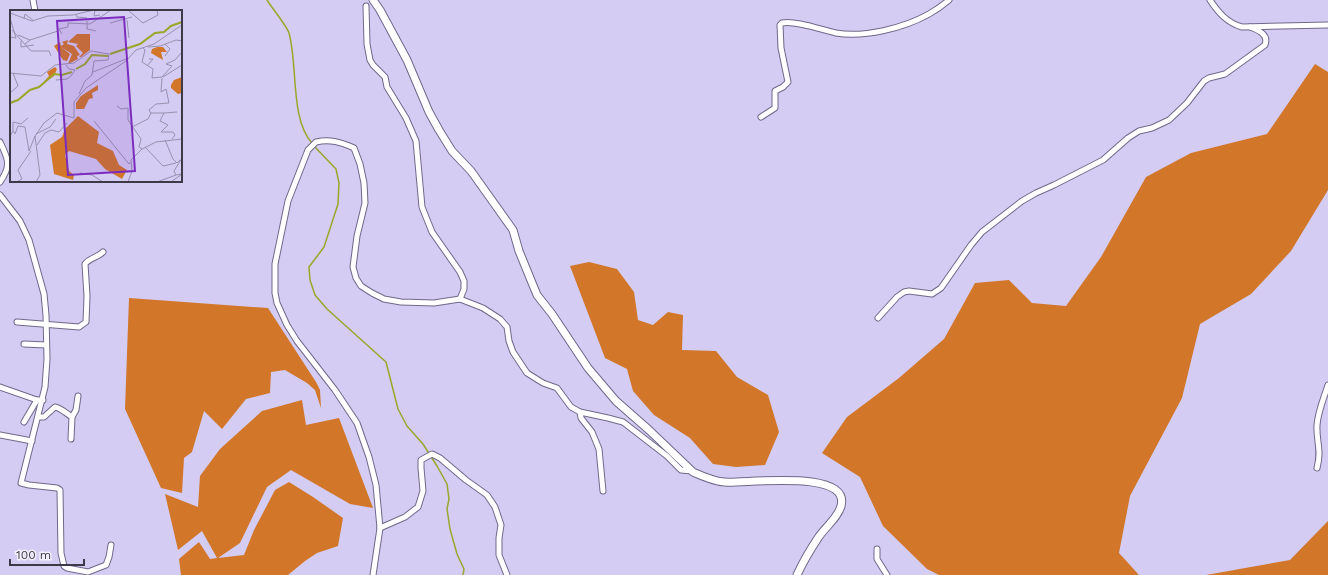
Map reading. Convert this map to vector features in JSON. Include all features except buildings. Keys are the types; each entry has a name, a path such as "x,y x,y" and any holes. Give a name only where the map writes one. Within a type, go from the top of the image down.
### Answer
{"main road":[{"path":"373,0 408,60 429,112 439,130 452,151 471,171 513,230 537,295 552,314 588,368 616,401 658,438 692,472 704,477 724,482 784,480 818,482 832,487 839,493 842,498 840,510 818,537 797,575"}],"street":[{"path":"34,0 35,10"},
{"path":"761,117 775,108 774,91 783,87 788,82 781,48 780,25 782,23 794,23 851,35 863,35 917,20 929,14 949,0"},
{"path":"1210,0 1228,21 1236,25 1250,27 1328,25"},
{"path":"366,6 367,44 370,60 373,66 385,77 387,87 406,118 416,141 422,207 432,232 460,272 464,281 464,289 460,299"},
{"path":"878,318 897,297 904,292 908,291 932,294 941,288 982,232 1022,201 1103,160 1128,138 1139,131 1152,128 1169,120 1187,103 1204,81 1209,78 1225,74 1264,44 1266,40 1265,36 1259,31 1250,27"},
{"path":"0,142 8,159 8,167 0,182"},
{"path":"373,575 380,528 376,485 369,457 356,423 335,390 290,330 277,303 275,293 275,264 285,213 291,192 308,150 316,142 342,142 354,148 360,164 366,203 356,236 353,267 356,278 361,286 384,299 401,302 434,303 460,299 483,308 500,318 507,327 509,341 513,352 526,373 543,383 557,388 571,407 580,412 623,422 667,456 681,470 692,472"},
{"path":"0,195 20,221 29,240 44,294 47,324 47,373 21,483 57,488 60,490 61,553 64,566 88,574 106,564 109,557 110,545"},
{"path":"17,322 79,327 86,322 87,296 85,264 86,261 98,257 103,252"},
{"path":"24,344 46,345"},
{"path":"1317,468 1320,450 1317,435 1317,423 1328,385"},
{"path":"0,387 40,400"},
{"path":"71,439 72,417 74,416 76,410 78,396"},
{"path":"24,422 40,400"},
{"path":"38,416 44,417 55,407 72,417"},
{"path":"580,412 581,418 592,432 599,449 603,491"},
{"path":"0,435 32,441"},
{"path":"380,528 405,516 418,507 423,491 421,460 432,454 440,458 466,480 477,487 487,496 495,507 501,525 499,538 500,555 507,575"},
{"path":"877,549 877,559 887,575"}],"shaded area":[{"path":"1315,64 1328,72 1328,190 1291,251 1251,294 1200,324 1182,398 1130,496 1119,553 1139,575 939,575 927,569 883,526 860,477 822,453 847,417 899,378 944,339 975,283 1009,280 1032,303 1066,306 1101,257 1146,177 1191,153 1267,134"},
{"path":"589,262 617,269 634,292 638,320 653,325 668,312 683,315 682,350 716,351 737,377 768,395 779,432 765,465 736,467 713,464 690,438 654,415 633,391 627,369 605,358 570,266"},
{"path":"129,298 268,308 316,382 320,390 321,408 315,390 307,383 285,370 271,372 270,393 246,399 222,429 204,411 192,452 184,458 182,493 161,488 125,409"},
{"path":"302,400 306,425 339,418 373,508 350,504 291,470 267,487 240,543 218,558 244,555 254,530 275,490 289,482 343,518 338,546 317,553 288,575 181,575 179,559 199,542 210,559 217,558 202,531 178,550 165,494 198,507 200,476 220,449 262,411"},
{"path":"1328,521 1328,575 1206,575 1290,560"}],"waterway":[{"path":"267,0 289,33 292,46 297,106 305,133 312,143"},
{"path":"314,146 336,169 339,183 338,204 324,247 309,267 310,280 315,295 327,309 386,362 398,409 407,426 423,444 447,484 449,499 447,509 450,529 457,554 464,569 463,575"}]}
